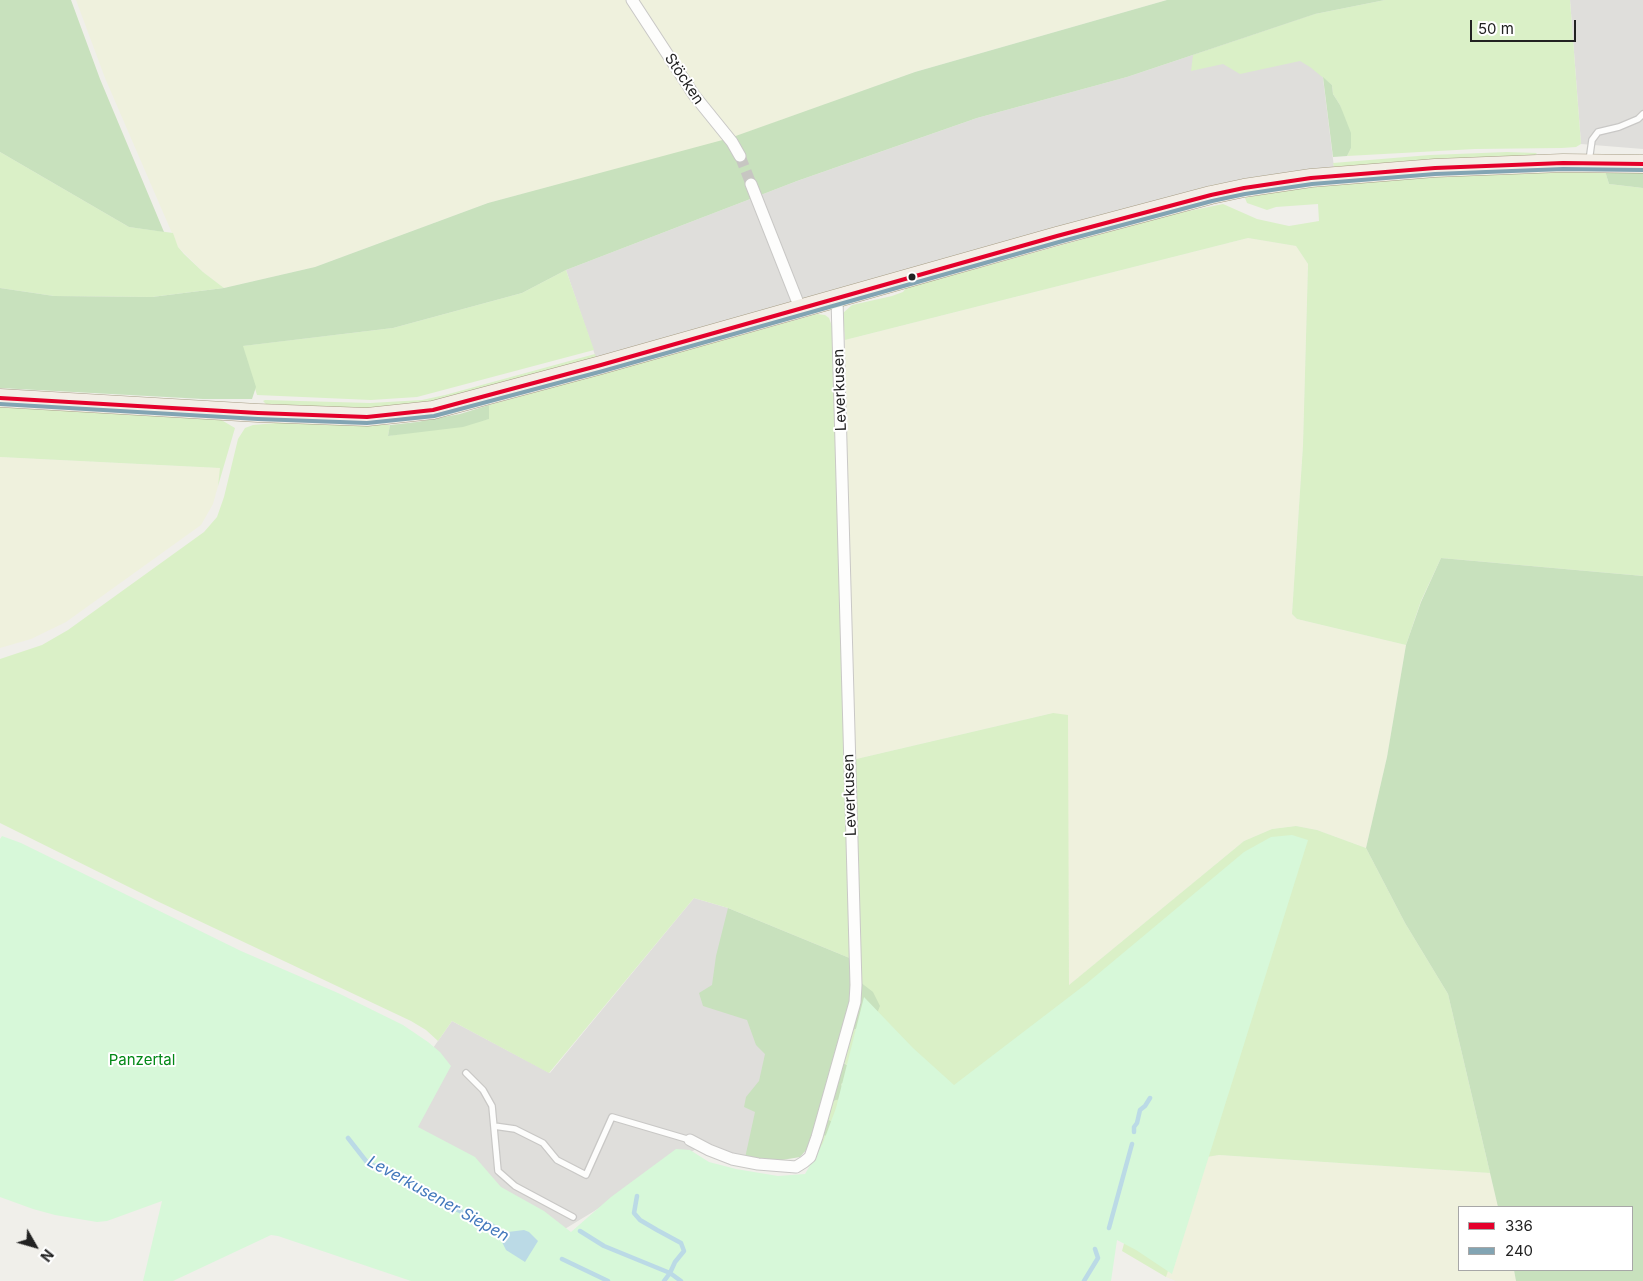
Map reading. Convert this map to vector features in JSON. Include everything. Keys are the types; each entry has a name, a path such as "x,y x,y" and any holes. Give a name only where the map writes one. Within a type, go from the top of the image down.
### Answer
{"main road":[{"path":"0,398 367,417 434,410 601,365 1057,236 1244,188 1311,178 1371,172 1494,165 1643,164"}],"street":[{"name":"Stöcken","path":"632,0 694,95 732,142 740,156"},
{"path":"751,184 800,308"},
{"name":"Leverkusen","path":"690,1140 732,1159 758,1164 796,1167 804,1162 810,1156 817,1137 855,1002 837,299"}],"lane":[{"path":"1588,163 1592,140 1598,132 1619,127 1638,119 1643,114"},
{"path":"466,1073 483,1090 492,1106 498,1171 515,1186 573,1217"},
{"path":"494,1126 514,1129 543,1143 557,1160 586,1175 612,1117 690,1140"}],"shaded area":[{"path":"1570,0 1643,0 1643,149 1581,144"},
{"path":"1315,14 1334,167 1254,177 1212,185 596,358 566,270 797,181 977,118 1127,77"},
{"path":"694,898 728,908 806,1150 800,1157 743,1158 706,1143 550,1238 367,1142 452,1021 550,1073"}],"green space":[{"path":"0,0 71,0 100,79 164,232 129,227 0,152"},
{"path":"76,0 626,0 703,112 726,140 488,203 315,267 224,288 203,272 178,247 105,78"},
{"path":"637,0 1167,0 915,72 734,137 701,97"},
{"path":"1167,0 1385,0 1315,14 1127,77 977,118 797,181 566,270 522,293 393,328 243,346 256,387 252,399 203,399 0,388 0,288 54,296 152,297 224,288 315,267 488,203 730,138 915,72"},
{"path":"1385,0 1570,0 1581,144 1576,147 1562,148 1475,149 1347,156 1351,148 1340,105 1333,94 1332,85 1300,61 1240,74 1223,64 1191,71 1193,55 1315,14"},
{"path":"1323,77 1332,85 1333,94 1340,105 1351,133 1351,148 1347,156 1333,157"},
{"path":"0,152 129,227 173,233 178,247 184,254 224,288 152,297 54,296 0,288"},
{"path":"1507,152 1537,153 1535,155 1521,156 1334,167 1333,163 1430,155"},
{"path":"1548,171 1605,171 1609,184 1643,188 1643,576 1441,558 1421,601 1406,645 1297,619 1292,614 1303,445 1308,264 1296,246 1248,238 845,340 843,313 852,305 892,296 903,292 906,288 1174,214 1223,204 1257,219 1289,226 1319,221 1318,204 1276,207 1267,210 1247,203 1245,198 1288,189 1376,180"},
{"path":"1605,171 1643,172 1643,188 1609,184"},
{"path":"1248,238 1296,246 1308,264 1303,445 1292,614 1297,619 1406,645 1387,757 1366,848 1317,830 1296,826 1272,829 1244,841 1069,985 1068,870 1053,713 852,760 845,340"},
{"path":"566,270 594,350 417,397 371,400 257,395 242,346 393,328 522,293"},
{"path":"817,314 825,315 829,318 833,329 852,959 728,908 694,898 549,1073 452,1021 438,1041 426,1030 411,1021 159,902 0,823 0,659 42,645 68,630 204,532 217,517 224,497 238,439 245,428 253,425 288,422 390,425 388,436 489,419 489,405"},
{"path":"595,354 596,358 446,399 422,403 369,408 345,408 266,404 263,401 370,403 422,400"},
{"path":"489,405 489,419 463,427 388,436 390,425 460,414"},
{"path":"0,407 218,418 235,428 218,486 220,468 0,457"},
{"path":"0,457 221,468 213,504 201,525 66,622 31,639 0,648"},
{"path":"1441,558 1643,576 1643,1281 1516,1281 1514,1271 1633,1271 1633,1206 1498,1206 1448,994 1405,923 1366,848 1387,757 1406,645 1421,602"},
{"path":"1053,713 1068,715 1069,985 1244,841 1272,829 1296,826 1317,830 1366,848 1405,923 1448,994 1490,1173 1219,1155 1207,1157 1166,1277 1122,1251 1125,1240 816,1157 830,1103 836,1100 847,1099 841,1084 848,1081 854,1069 844,1063 847,1045 853,1030 873,1023 860,982 852,760"},
{"name":"Panzertal","path":"1292,835 1308,840 1172,1274 1117,1240 1111,1281 411,1281 271,1235 173,1281 143,1281 162,1201 107,1221 97,1222 55,1215 0,1197 0,839 2,836 21,843 241,951 338,993 403,1025 428,1042 440,1052 451,1066 418,1127 475,1157 501,1187 544,1211 571,1232 611,1197 676,1149 690,1150 709,1162 736,1169 778,1176 805,1174 823,1143 836,1108 864,997 913,1048 954,1085 1086,984 1244,852 1271,837"},
{"path":"728,908 852,959 860,982 873,992 880,1006 873,1023 843,1032 836,1059 854,1069 848,1081 841,1084 847,1099 836,1100 830,1103 825,1118 836,1124 834,1137 814,1136 800,1157 770,1162 745,1158 755,1112 744,1107 746,1097 759,1081 765,1054 756,1045 747,1020 703,1006 699,993 712,985 716,956"},
{"path":"1219,1155 1490,1173 1498,1206 1458,1206 1458,1271 1514,1271 1516,1281 1176,1281 1166,1277 1207,1157"}],"water":[{"path":"524,1230 529,1232 538,1241 525,1262 506,1250 501,1240 508,1232"}],"waterway":[{"path":"1134,1132 1140,1110 1150,1098"},
{"name":"Leverkusener Siepen","path":"348,1138 366,1161 374,1166 379,1165 405,1178 448,1203 453,1208 490,1224 509,1237"},
{"path":"1109,1228 1132,1144"},
{"path":"580,1231 604,1246 670,1273 675,1262 684,1251 681,1243 640,1220 634,1213 637,1196"},
{"path":"1084,1281 1098,1258 1095,1249"},
{"name":"Leverkusener Siepen","path":"562,1259 608,1281"},
{"name":"Leverkusener Siepen","path":"664,1281 670,1273 681,1281"}],"tunnel":[{"path":"740,156 751,184"}],"transit line":[{"name":"336","path":"0,398 258,413 367,417 433,410 601,365 1057,236 1244,188 1311,178 1435,168 1563,163 1643,164"},
{"name":"240","path":"0,404 258,419 367,423 434,416 603,371 1059,242 1245,194 1312,184 1435,174 1563,169 1643,170"}]}
